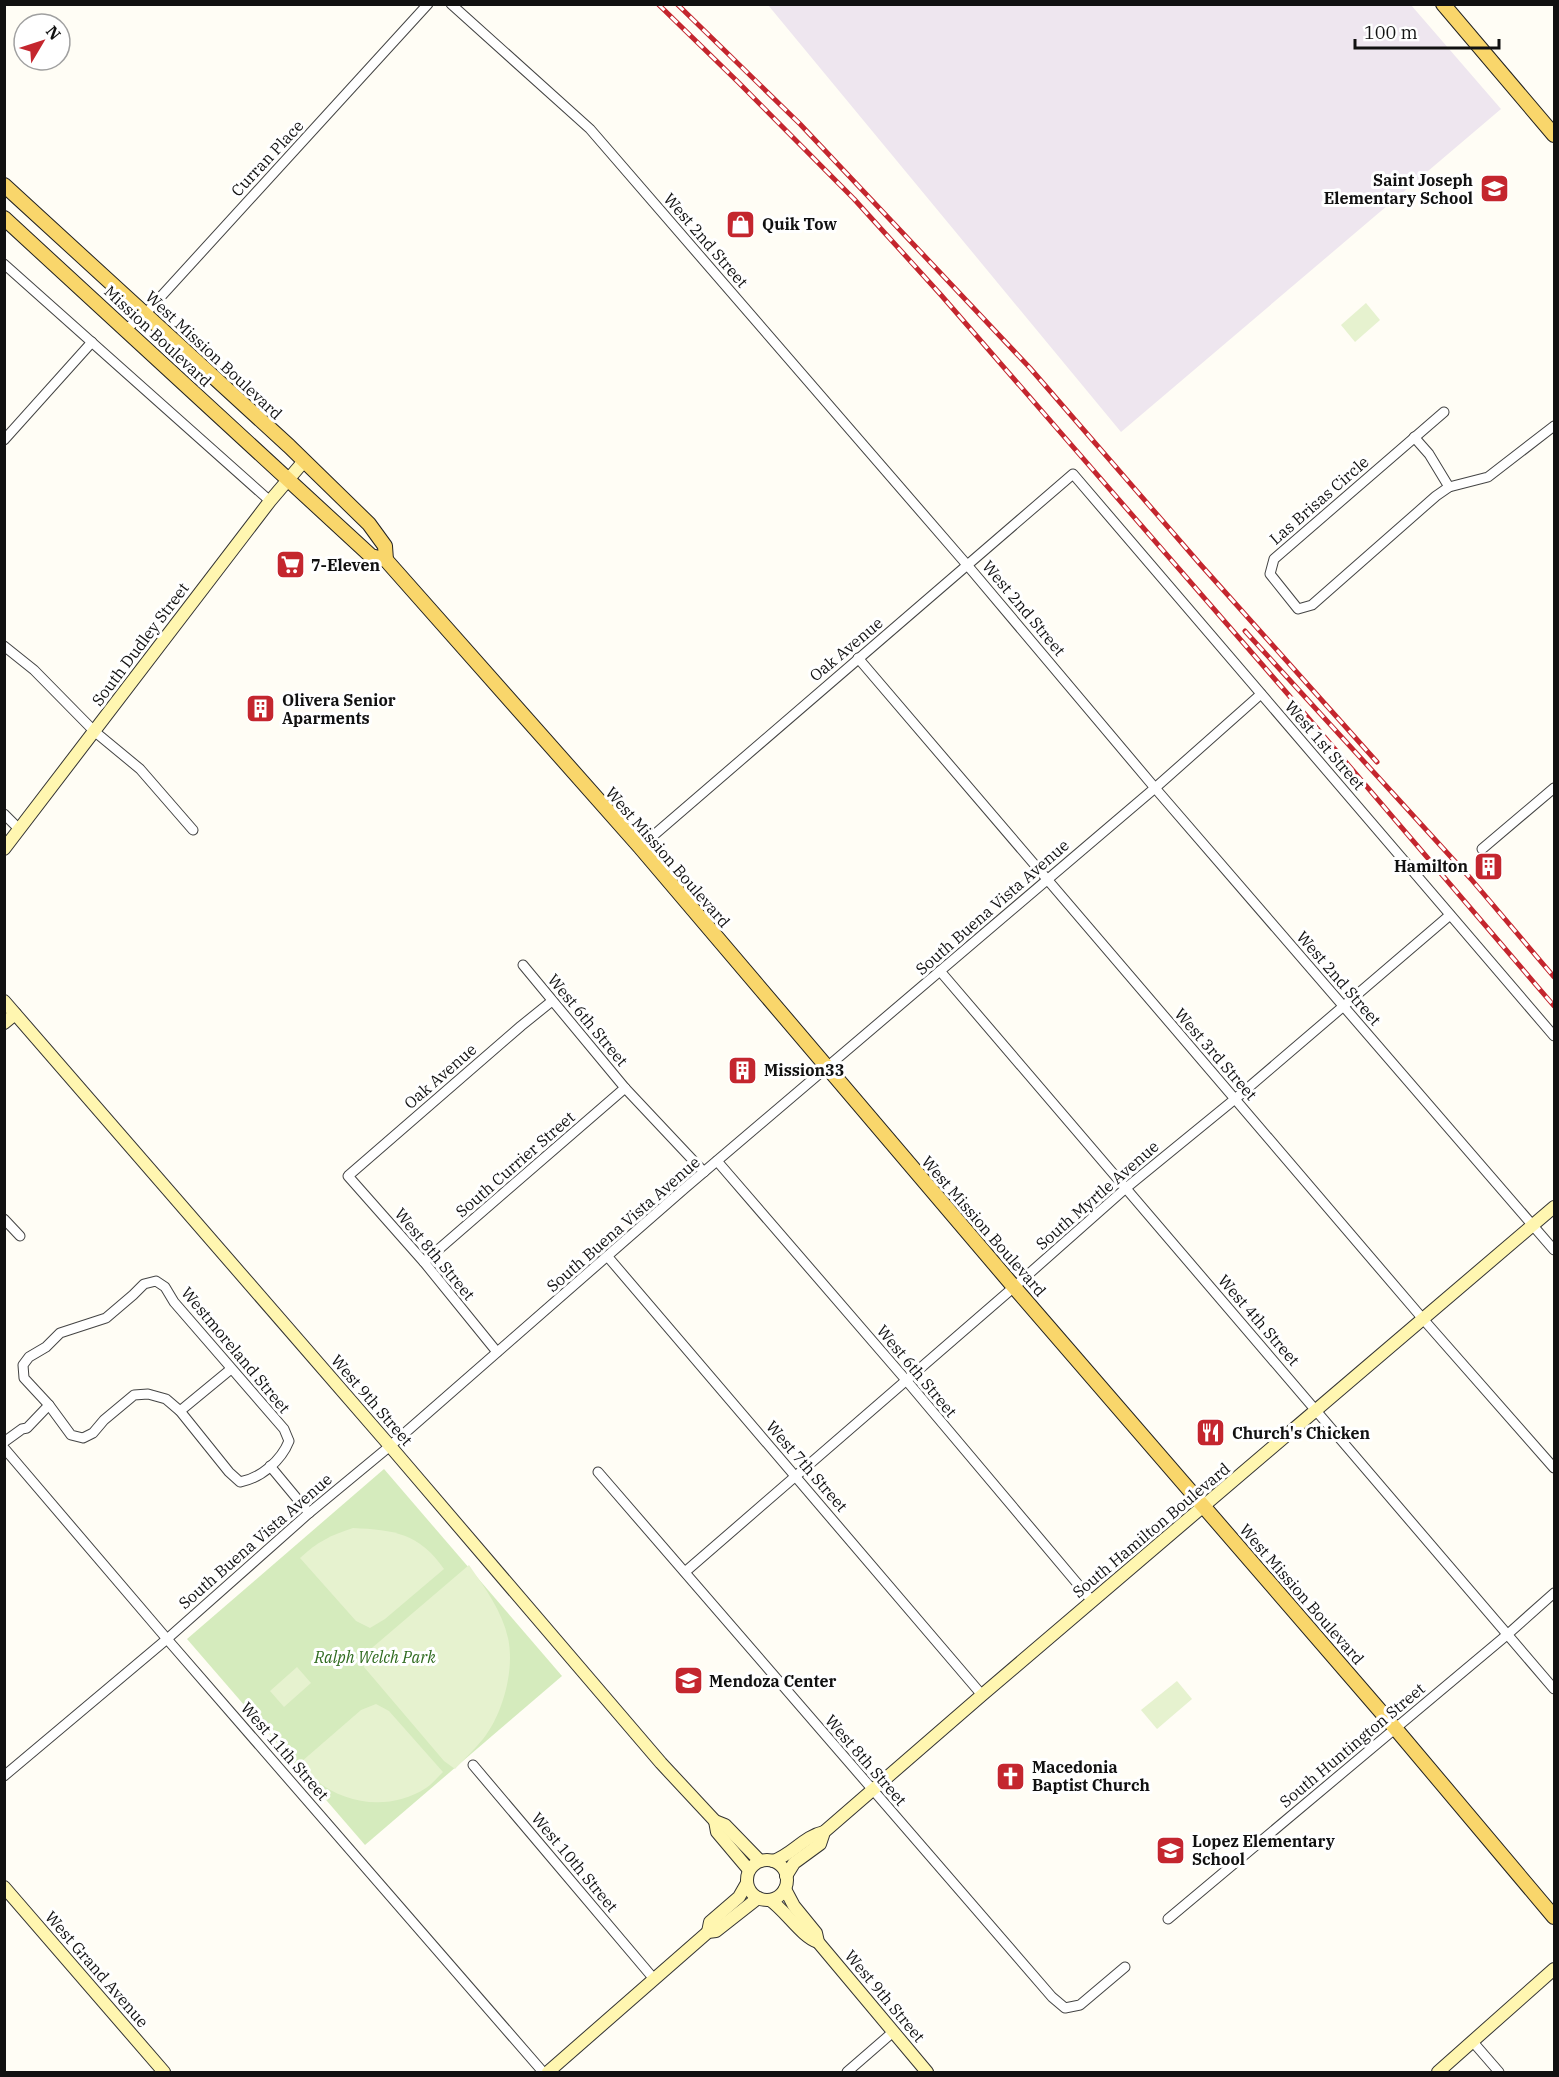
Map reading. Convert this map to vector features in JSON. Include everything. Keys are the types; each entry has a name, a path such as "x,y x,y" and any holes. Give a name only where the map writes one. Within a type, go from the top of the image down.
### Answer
{"main road":[{"path":"1450,7 1553,132"},
{"name":"West Mission Boulevard","path":"4,184 369,524 385,546 386,560"},
{"name":"Mission Boulevard","path":"4,218 288,479"},
{"name":"West Mission Boulevard","path":"288,479 371,556 386,560 640,847 827,1069 1205,1506 1554,1917"}],"street":[{"name":"Curran Place","path":"126,329 145,314 428,4"},
{"name":"West 2nd Street","path":"451,4 590,129 1554,1250"},
{"path":"4,264 270,501"},
{"path":"4,440 92,342"},
{"name":"Las Brisas Circle","path":"1444,412 1274,559 1270,574 1299,609 1312,605 1436,496 1449,487 1488,477 1554,426"},
{"path":"1414,437 1429,454 1449,487"},
{"name":"South Dudley Street","path":"4,849 270,501 304,461"},
{"name":"Oak Avenue","path":"640,847 1073,474"},
{"name":"West 1st Street","path":"1073,474 1554,1036"},
{"path":"4,646 34,670 94,730 140,769 193,830"},
{"name":"West 3rd Street","path":"858,658 1423,1319 1554,1468"},
{"name":"South Buena Vista Avenue","path":"4,1776 167,1639 309,1513 390,1446 704,1172 1155,788 1261,694"},
{"path":"1482,849 1554,788"},
{"path":"4,814 19,829"},
{"name":"South Myrtle Avenue","path":"686,1572 1126,1188 1235,1099 1450,915"},
{"name":"West 6th Street","path":"523,965 625,1088 704,1172"},
{"name":"West 4th Street","path":"940,971 1554,1689"},
{"name":"West 9th Street","path":"4,1001 390,1446 653,1754 715,1821 725,1825 760,1861"},
{"name":"Oak Avenue","path":"348,1176 552,1001"},
{"path":"4,1023 15,1014"},
{"name":"South Currier Street","path":"424,1262 625,1088"},
{"name":"West 6th Street","path":"717,1161 1092,1601"},
{"name":"West 8th Street","path":"348,1176 424,1262 497,1352"},
{"name":"South Hamilton Boulevard","path":"773,1861 785,1857 813,1834 824,1832 873,1791 982,1695 1554,1207"},
{"path":"4,1219 20,1236"},
{"name":"West 7th Street","path":"608,1257 982,1695"},
{"name":"Westmoreland Street","path":"49,1405 24,1378 23,1365 29,1357 46,1347 60,1333 106,1318 144,1284 156,1281 165,1287 174,1302 284,1429 289,1442 284,1453 270,1466"},
{"path":"180,1411 231,1370"},
{"path":"4,1442 27,1428 49,1405 71,1435 82,1438 93,1433 104,1420 135,1395 148,1394 166,1399 180,1411 229,1472 240,1482 253,1479 270,1466 309,1513"},
{"name":"West 11th Street","path":"4,1448 545,2073"},
{"name":"West 8th Street","path":"598,1472 1052,1997 1065,2008 1080,2005 1125,1967"},
{"name":"South Huntington Street","path":"1168,1919 1554,1593"},
{"name":"West 10th Street","path":"473,1765 654,1979"},
{"name":"West 9th Street","path":"715,1821 717,1832 749,1870"},
{"name":"South Hamilton Boulevard","path":"786,1882 794,1863 820,1844 824,1832"},
{"path":"545,2073 708,1932 716,1931 764,1899 782,1894 786,1882 779,1864 773,1861 760,1861 749,1870 747,1883 739,1897 710,1922 708,1932"},
{"name":"West 9th Street","path":"786,1882 794,1906 816,1933 818,1942 927,2073"},
{"path":"747,1883 752,1894 764,1899"},
{"name":"West Grand Avenue","path":"4,1887 164,2073"},
{"name":"West 9th Street","path":"764,1899 780,1907 810,1940 818,1942"},
{"path":"1438,2073 1554,1969"},
{"path":"847,2073 893,2032"},
{"path":"1473,2042 1499,2073"}],"shaded area":[{"path":"768,5 1411,5 1501,109 1121,432"}],"green space":[{"path":"1366,303 1380,320 1355,342 1341,325"},
{"name":"Ralph Welch Park","path":"384,1469 562,1676 365,1845 187,1639"},
{"path":"353,1528 381,1530 404,1536 425,1548 444,1569 385,1619 370,1628 356,1621 300,1558 325,1540"},
{"path":"469,1565 502,1618 508,1638 510,1663 506,1691 490,1729 455,1769 444,1761 364,1667 366,1653"},
{"path":"297,1667 311,1683 284,1707 270,1691"},
{"path":"1177,1681 1192,1699 1157,1729 1141,1710"},
{"path":"376,1704 389,1711 443,1772 426,1788 399,1800 370,1802 341,1795 328,1789 314,1778 301,1762 361,1710"}],"railway":[{"path":"658,4 854,199 941,295 1286,692 1554,1006"},
{"path":"677,4 800,124 1030,368 1200,564 1377,762"},
{"path":"1245,631 1471,879 1554,977"}],"place":[{"name":"Saint Joseph Elementary School","path":"1494,189"},
{"name":"Quik Tow","path":"741,224"},
{"name":"7-Eleven","path":"290,565"},
{"name":"Olivera Senior Aparments","path":"261,709"},
{"name":"Hamilton","path":"1489,866"},
{"name":"Mission33","path":"743,1070"},
{"name":"Church's Chicken","path":"1211,1433"},
{"name":"Mendoza Center","path":"688,1681"},
{"name":"Macedonia Baptist Church","path":"1011,1776"},
{"name":"Lopez Elementary School","path":"1171,1850"}]}
